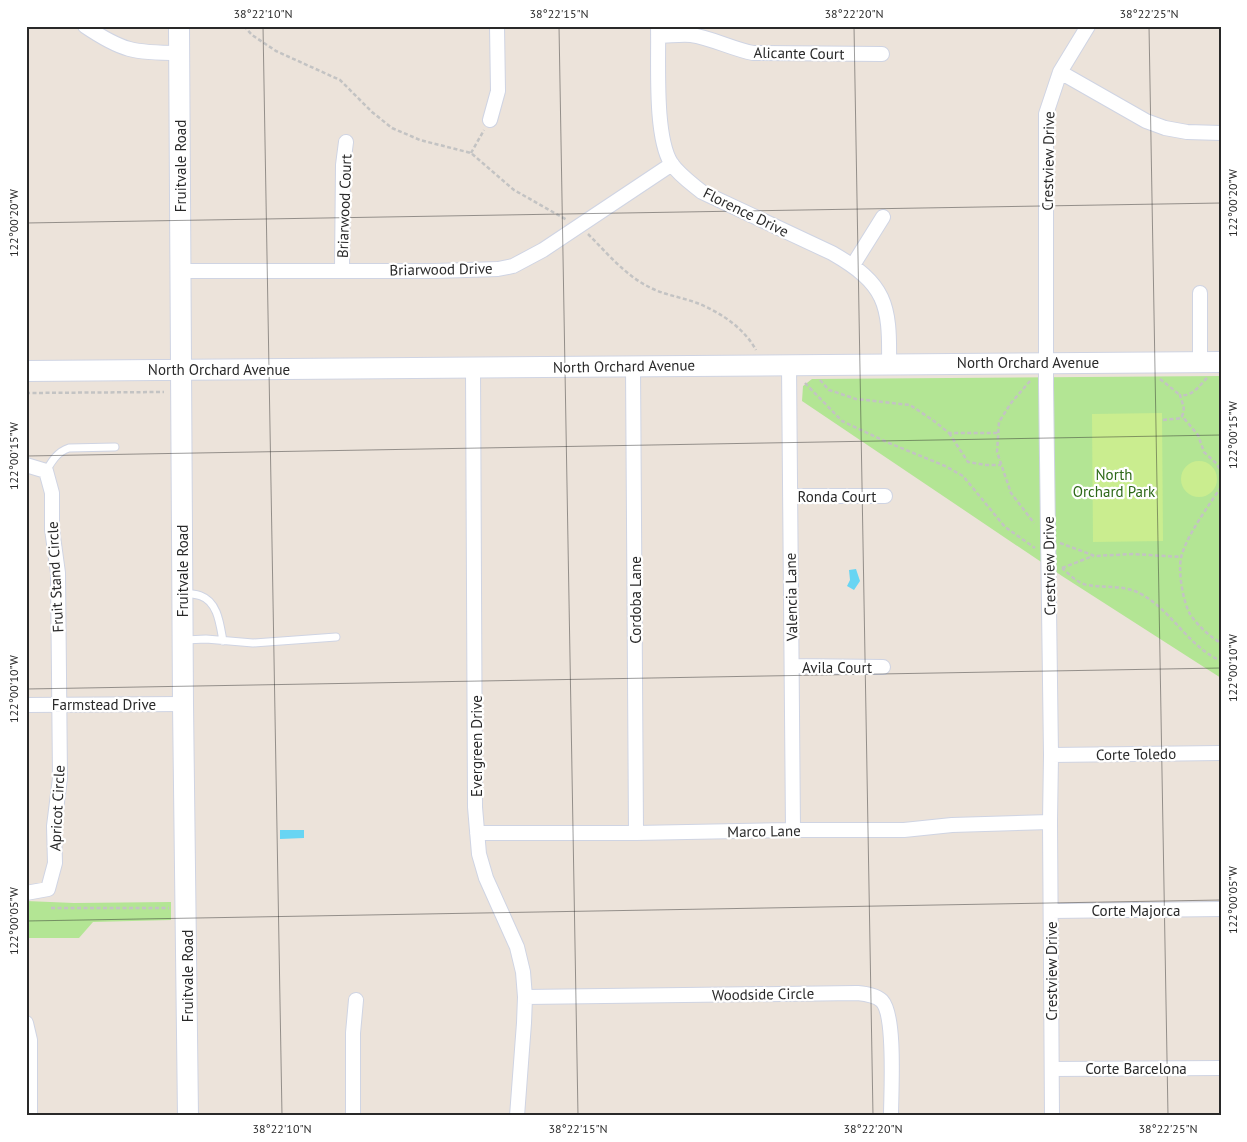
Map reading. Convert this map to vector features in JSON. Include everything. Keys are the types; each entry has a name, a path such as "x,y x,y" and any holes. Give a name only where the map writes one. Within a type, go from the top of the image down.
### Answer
{"street":[{"path":"85,26 105,40 124,49 145,53 179,53"},
{"name":"Fruitvale Road","path":"179,26 182,640 188,1116"},
{"path":"490,120 498,91 497,26"},
{"name":"Crestview Drive","path":"1052,1116 1050,822 1052,755 1046,362 1046,114 1060,72 1088,26"},
{"name":"Alicante Court","path":"658,31 691,35 717,42 736,50 753,53 882,54"},
{"name":"Florence Drive","path":"658,31 660,114 666,152 672,164 684,178 702,192 832,253 853,265 870,281 880,295 887,312 889,364"},
{"path":"1060,72 1146,121 1165,128 1186,132 1221,132"},
{"name":"Briarwood Court","path":"342,270 343,165 346,142"},
{"name":"Briarwood Drive","path":"180,271 435,271 498,269 513,266 528,260 576,226 672,164"},
{"path":"853,265 883,217"},
{"path":"1200,293 1210,366"},
{"name":"North Orchard Avenue","path":"26,371 764,365 800,371 889,364 1046,362 1210,366"},
{"name":"Cordoba Lane","path":"633,366 636,833"},
{"name":"Evergreen Drive","path":"473,368 475,807 479,854 486,878 517,947 523,972 525,997 517,1116"},
{"name":"Valencia Lane","path":"793,830 790,496 800,371"},
{"path":"26,465 46,471"},
{"name":"Fruit Stand Circle","path":"46,471 52,493 52,529 58,573 59,704"},
{"name":"Ronda Court","path":"790,496 885,496"},
{"name":"Avila Court","path":"792,666 882,667"},
{"name":"Apricot Circle","path":"26,893 48,889 55,864 54,826 60,778 59,704"},
{"name":"Farmstead Drive","path":"26,705 183,704"},
{"name":"Corte Toledo","path":"1052,755 1221,753"},
{"name":"Marco Lane","path":"477,833 904,830 952,825 1050,822"},
{"name":"Corte Majorca","path":"1051,910 1221,909"},
{"name":"Woodside Circle","path":"525,997 857,993 872,995 882,1000 888,1009 890,1024 891,1116"},
{"path":"353,1116 353,1032 356,1000"},
{"path":"26,1023 30,1040 30,1116"},
{"name":"Corte Barcelona","path":"1052,1069 1221,1068"}],"lane":[{"path":"46,471 57,454 69,448 115,447"},
{"path":"182,592 201,596 209,601 216,611 223,640"},
{"path":"182,640 262,642 336,637"}],"path":[{"path":"244,26 252,35 276,51 340,80 372,112 392,128 420,140 471,153 514,190 587,234 633,278 661,293 698,303 733,324 752,342 764,365"},
{"path":"471,153 490,120"},
{"path":"1156,377 1180,395 1186,396 1190,394 1210,366"},
{"path":"800,371 829,390 856,399 910,405 949,433 968,462 1001,465"},
{"path":"800,371 842,421 963,476 1005,527 1062,568 1074,579 1086,585 1122,587 1138,593 1164,610 1198,647 1221,661"},
{"path":"1030,381 1011,403 999,422 997,452 1011,493 1032,521 1049,538 1095,556"},
{"path":"26,393 164,392"},
{"path":"1180,395 1184,405 1183,418 1198,435 1204,452 1219,464 1221,472"},
{"path":"1163,420 1183,418"},
{"path":"949,433 998,433"},
{"path":"1221,487 1200,520 1181,557 1179,569 1190,614 1211,638 1221,643"},
{"path":"1062,568 1095,556 1133,554 1181,557"},
{"path":"51,908 169,908"}],"green space":[{"name":"North Orchard Park","path":"1221,376 1221,678 1062,576 802,401 803,386 812,379"},
{"path":"1162,413 1163,541 1093,542 1092,414"},
{"path":"1199,461 1206,462 1212,466 1216,472 1216,486 1212,492 1206,496 1199,497 1192,496 1186,492 1182,486 1181,479 1182,472 1186,466 1192,462"},
{"path":"26,901 74,903 171,902 171,920 93,922 79,938 26,938"}],"water":[{"path":"856,569 860,581 854,590 847,586 850,580 849,570"},
{"path":"280,830 304,830 304,838 280,839"}]}
